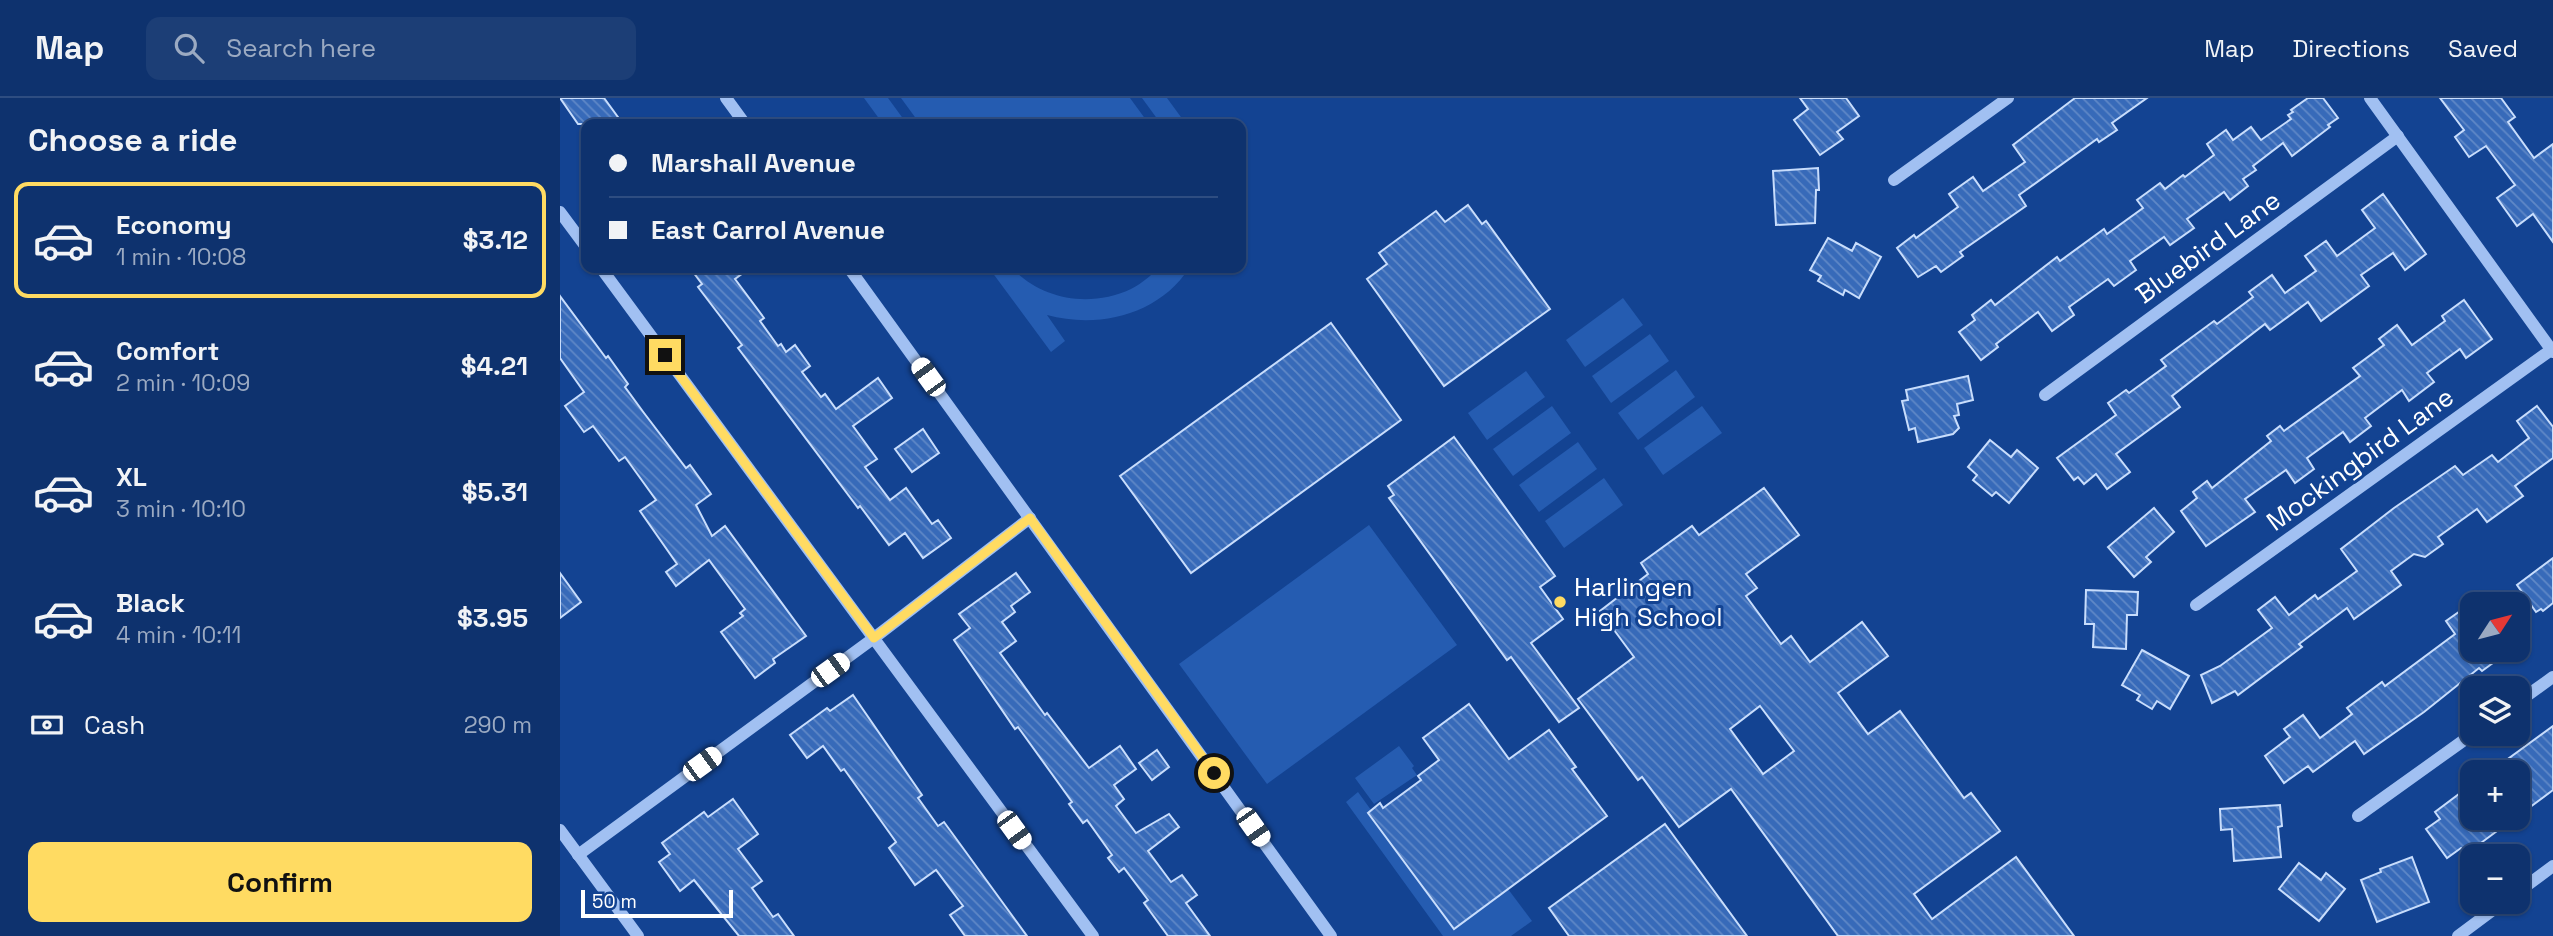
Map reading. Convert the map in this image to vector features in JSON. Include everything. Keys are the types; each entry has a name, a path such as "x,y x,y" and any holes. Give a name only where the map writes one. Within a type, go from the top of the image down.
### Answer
{"street":[{"path":"726,98 741,119"},
{"path":"1895,180 2008,98"},
{"path":"2370,98 2552,351"},
{"name":"Bluebird Lane","path":"2045,395 2398,136"},
{"path":"560,212 581,240"},
{"path":"605,273 1093,936"},
{"path":"853,273 1331,936"},
{"name":"Mockingbird Lane","path":"2196,605 2552,351"},
{"path":"578,855 874,638 1030,518"},
{"path":"2530,693 2553,677"},
{"path":"2358,816 2460,743"},
{"path":"560,830 638,936"},
{"path":"2530,883 2553,866"},
{"path":"2458,936 2488,914"}],"shaded area":[{"path":"864,98 888,98 903,119 879,119"},
{"path":"901,98 1130,98 1145,119 916,119"},
{"path":"1142,98 1167,98 1182,119 1157,119"},
{"path":"993,273 1017,273 1052,294 1083,299 1115,295 1131,289 1155,273 1185,273 1161,297 1126,314 1086,320 1047,315 1065,341 1051,352"},
{"path":"1623,298 1643,325 1585,367 1566,340"},
{"path":"1650,334 1669,361 1611,403 1592,376"},
{"path":"1676,370 1695,397 1638,440 1618,413"},
{"path":"1526,371 1545,397 1487,440 1468,413"},
{"path":"1552,406 1571,433 1513,476 1493,449"},
{"path":"1702,406 1722,433 1663,475 1644,448"},
{"path":"1578,442 1597,469 1539,512 1519,485"},
{"path":"1604,478 1623,505 1564,548 1545,521"},
{"path":"1369,525 1457,645 1267,784 1179,664"},
{"path":"1399,746 1414,766 1412,768 1417,775 1374,804 1355,778"},
{"path":"1358,792 1371,810 1368,813 1454,929 1508,889 1532,921 1511,936 1443,936 1346,802"}],"building":[{"path":"560,98 604,98 619,119 581,119 581,124 578,124"},
{"path":"1800,98 1846,98 1859,116 1837,132 1843,139 1820,155 1794,120 1808,109"},
{"path":"2075,98 2147,98 2112,123 2117,130 2099,142 2097,139 2019,195 2026,206 1960,252 1963,256 1941,272 1936,266 1918,277 1897,248 1914,235 1916,238 1958,207 1949,194 1973,177 1983,191 2025,162 2013,145"},
{"path":"2308,98 2323,98 2338,118 2328,125 2330,127 2292,156 2283,143 2253,166 2256,170 2243,179 2248,186 2230,200 2224,192 2187,219 2194,228 2170,245 2164,237 2130,261 2136,270 2114,286 2108,279 2069,307 2074,315 2052,331 2038,312 1996,344 1998,347 1981,360 1959,332 1975,320 1972,315 1991,300 1995,305 2057,257 2060,261 2104,229 2107,234 2143,208 2137,200 2160,183 2165,189 2183,175 2185,177 2214,155 2207,144 2226,130 2233,140 2251,127 2261,140 2291,119 2288,115 2293,112 2291,110"},
{"path":"2440,98 2501,98 2515,117 2508,122 2534,158 2553,144 2553,242 2533,214 2517,226 2497,198 2515,185 2486,146 2469,157 2455,137 2464,130"},
{"path":"1818,168 1819,190 1816,190 1815,223 1776,225 1773,171"},
{"path":"2383,194 2426,254 2405,270 2393,253 2361,275 2369,286 2321,321 2308,302 2270,330 2265,324 2172,396 2180,407 2116,454 2130,472 2107,489 2096,474 2084,484 2078,477 2074,480 2057,458 2116,415 2108,403 2126,390 2129,393 2166,366 2161,360 2214,321 2217,324 2253,297 2249,292 2272,275 2285,293 2316,271 2305,256 2326,241 2337,256 2375,228 2362,210"},
{"path":"1468,205 1482,224 1486,221 1550,309 1444,386 1367,279 1387,264 1379,253 1436,211 1445,222"},
{"path":"1828,238 1852,251 1856,243 1881,257 1859,298 1845,290 1843,295 1818,281 1821,276 1810,270"},
{"path":"694,273 743,273 735,279 764,318 760,321 778,346 781,344 786,352 795,345 810,366 802,372 821,397 825,394 836,409 878,378 892,398 853,426 877,459 865,467 890,500 906,488 932,524 938,520 951,538 923,558 905,533 889,545 738,348 742,345 698,287 702,284"},
{"path":"560,296 606,358 608,356 628,384 625,387 644,413 686,468 690,465 711,494 696,505 712,536 725,526 806,636 773,659 775,663 755,678 721,632 743,616 740,613 745,609 709,560 676,586 666,572 677,564 640,511 656,500 625,457 619,461 593,426 584,432 565,406 584,392 560,358"},
{"path":"2464,300 2492,339 2466,358 2460,349 2427,373 2434,382 2409,401 2402,390 2365,418 2371,426 2350,442 2343,432 2307,458 2314,469 2295,483 2286,470 2245,499 2255,512 2206,546 2181,511 2197,498 2193,492 2207,481 2212,488 2271,441 2267,436 2280,426 2284,431 2360,376 2353,368 2384,345 2379,339 2397,325 2412,345 2445,321 2442,316"},
{"path":"1331,323 1401,420 1191,573 1120,476"},
{"path":"1968,376 1973,400 1957,404 1959,415 1954,416 1959,428 1953,434 1918,442 1915,428 1909,430 1902,401 1908,400 1906,390"},
{"path":"2537,406 2553,427 2553,458 2515,486 2523,496 2487,522 2477,509 2438,537 2443,544 2425,557 2414,554 2391,571 2401,585 2354,619 2347,608 2299,644 2302,647 2238,695 2235,691 2212,703 2201,675 2220,666 2272,628 2258,610 2275,597 2289,615 2315,595 2318,599 2357,571 2341,549 2455,466 2463,475 2492,455 2498,462 2529,438 2517,421"},
{"path":"923,429 939,453 912,472 895,449"},
{"path":"1454,437 1555,576 1540,587 1563,619 1531,643 1579,708 1559,722 1511,657 1507,660 1389,498 1394,495 1388,486"},
{"path":"1990,440 2011,457 2017,450 2038,468 2009,503 1996,492 1992,496 1973,480 1977,475 1968,467"},
{"path":"1764,488 1799,535 1746,574 1757,588 1746,596 1781,644 1791,636 1810,662 1862,622 1888,656 1838,693 1868,734 1900,711 1964,798 1971,793 2000,831 1914,894 1932,919 2016,857 2074,936 1838,936 1731,789 1679,827 1642,777 1638,780 1578,699 1634,657 1600,611 1648,574 1641,563 1692,526 1699,535","holes":["1760,706 1794,751 1763,774 1730,729"]},
{"path":"2154,508 2174,532 2146,557 2151,562 2134,577 2108,547"},
{"path":"2553,558 2553,603 2543,611 2541,609 2536,612 2530,603 2530,592 2522,592 2517,585"},
{"path":"560,573 581,602 560,618"},
{"path":"1016,573 1030,592 1011,606 1015,612 1002,622 1016,641 1000,653 1045,715 1047,713 1089,768 1120,746 1136,769 1114,785 1124,799 1116,806 1136,833 1169,814 1179,827 1148,851 1171,882 1182,875 1197,895 1186,903 1210,936 1168,936 1144,903 1148,900 1124,868 1119,872 1108,858 1112,855 1087,820 1083,823 1069,804 1072,802 1018,727 1015,729 954,640 970,628 959,614"},
{"path":"2086,590 2138,592 2137,615 2127,615 2126,649 2093,647 2094,624 2085,624"},
{"path":"2460,611 2460,662 2494,662 2482,671 2479,668 2469,676 2460,676 2460,683 2364,754 2355,741 2313,772 2308,766 2284,783 2265,756 2290,737 2284,729 2303,715 2320,738 2352,714 2347,708 2382,682 2385,686 2455,634 2446,621"},
{"path":"2142,650 2189,676 2170,709 2157,701 2152,709 2137,700 2140,695 2122,685"},
{"path":"853,695 922,795 918,798 938,826 944,822 1027,936 965,936 950,915 963,906 936,870 915,885 889,848 896,842 844,769 841,771 823,746 807,758 790,735 827,708 830,711"},
{"path":"1469,704 1509,759 1549,730 1576,767 1572,769 1607,816 1454,929 1368,813 1380,803 1383,808 1421,780 1418,776 1439,760 1423,738"},
{"path":"2553,726 2553,790 2530,807 2530,760 2506,760 2526,746 2530,746 2530,743"},
{"path":"1157,750 1169,767 1152,780 1139,763"},
{"path":"2459,794 2460,830 2498,830 2480,844 2460,844 2460,849 2447,858 2426,829 2440,819 2435,812"},
{"path":"733,799 758,834 738,849 762,881 752,888 773,917 778,914 794,936 739,936 694,880 680,891 659,862 670,854 662,843 704,812 708,817"},
{"path":"2280,805 2282,826 2278,827 2281,857 2234,861 2232,829 2221,830 2220,809"},
{"path":"1665,824 1747,936 1569,936 1549,908"},
{"path":"2412,857 2429,902 2377,922 2361,880 2381,872 2380,869"},
{"path":"2299,863 2321,880 2326,873 2345,889 2319,921 2279,889"}],"place":[{"name":"Harlingen High School","path":"1560,602"}],"route":[{"path":"665,355 874,638 1030,518 1214,773"}]}
